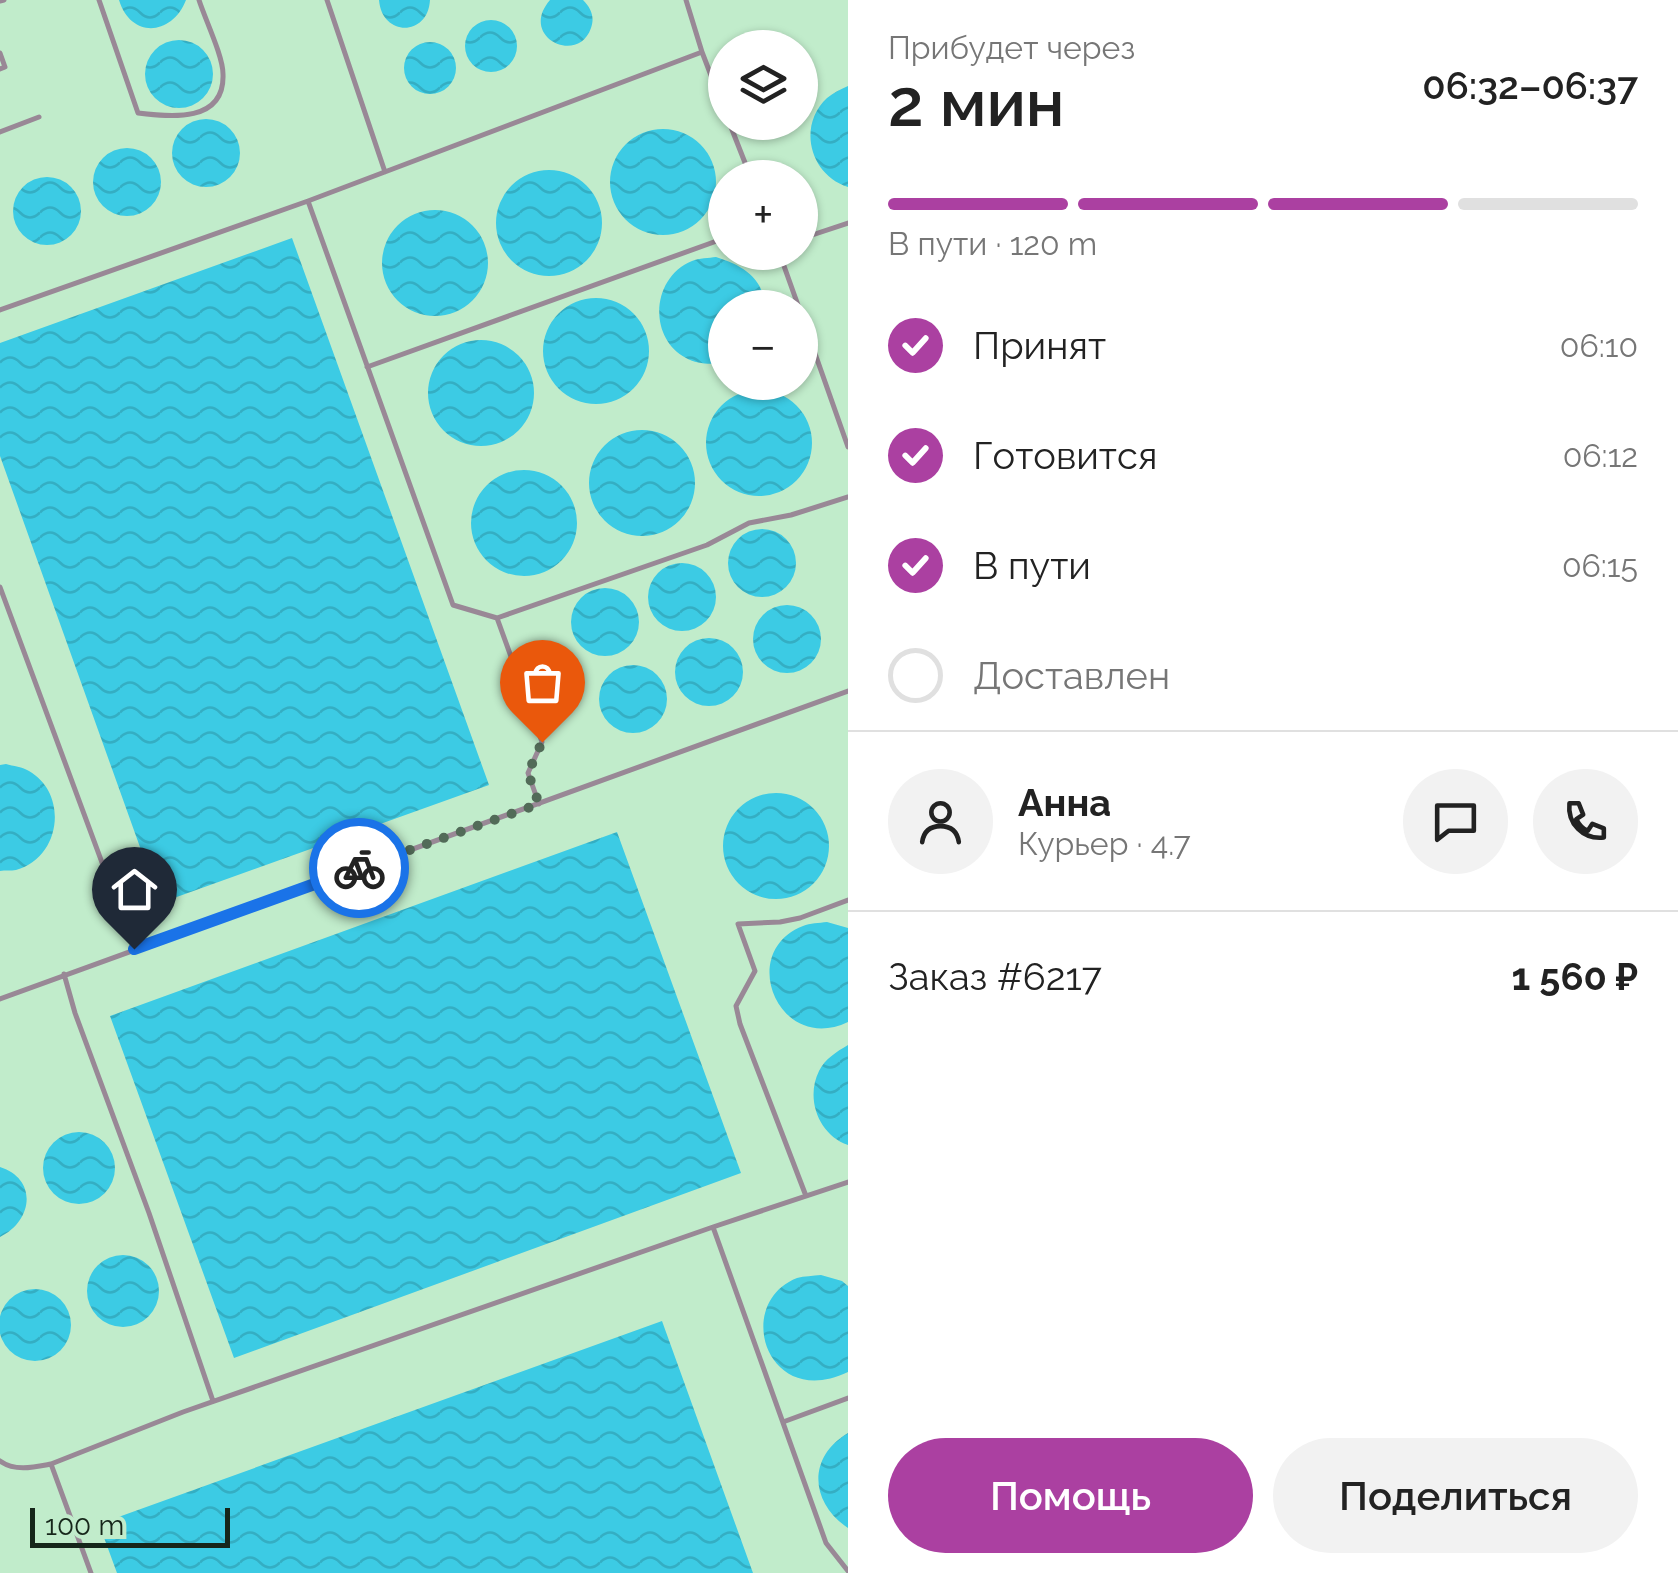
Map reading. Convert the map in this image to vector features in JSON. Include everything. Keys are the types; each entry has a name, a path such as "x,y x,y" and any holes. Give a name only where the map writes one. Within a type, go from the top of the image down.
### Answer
{"lane":[{"path":"99,0 138,113 171,117 194,114 213,104 222,89 224,72 198,0"},
{"path":"327,0 385,172"},
{"path":"686,0 708,68"},
{"path":"0,310 308,201 702,52"},
{"path":"0,53 5,67 0,69"},
{"path":"0,132 39,117"},
{"path":"308,201 453,605 497,618 707,545 749,523 848,497"},
{"path":"818,233 848,222"},
{"path":"368,366 708,244"},
{"path":"818,363 848,447"},
{"path":"0,587 134,949"},
{"path":"497,618 542,742 528,773 539,804"},
{"path":"0,998 848,691"},
{"path":"806,1196 740,1024 736,1006 755,971 738,924 790,920 848,900"},
{"path":"64,974 214,1402"},
{"path":"0,1461 31,1468 51,1464 214,1402 848,1182"},
{"path":"712,1227 826,1543 848,1572"},
{"path":"783,1422 848,1398"},
{"path":"51,1464 91,1573"}],"water":[{"path":"119,0 186,0 171,21 152,28 133,22"},
{"path":"379,0 430,0 422,21 405,28 388,21"},
{"path":"550,0 586,3 593,20 584,39 564,46 545,35 542,13"},
{"path":"491,20 509,28 517,46 509,64 491,72 473,64 465,46 473,28"},
{"path":"179,40 203,50 213,74 203,98 179,108 155,98 145,74 155,50"},
{"path":"430,42 448,50 456,68 448,86 430,94 412,86 404,68 412,50"},
{"path":"848,86 848,187 824,172 812,148 811,140 818,140 818,109 829,96"},
{"path":"206,119 230,129 240,153 230,177 206,187 182,177 172,153 182,129"},
{"path":"663,129 693,138 711,160 708,210 701,220 683,231 663,235 643,231 625,220 614,202 610,182 614,162 625,144 643,133"},
{"path":"127,148 151,158 161,182 151,206 127,216 103,206 93,182 103,158"},
{"path":"549,170 569,174 587,185 598,203 602,223 598,243 587,261 569,272 549,276 529,272 511,261 500,243 496,223 500,203 511,185 529,174"},
{"path":"47,177 71,187 81,211 71,235 47,245 23,235 13,211 23,187"},
{"path":"435,210 455,214 473,225 484,243 488,263 484,283 473,301 455,312 435,316 415,312 397,301 386,283 382,263 386,243 397,225 415,214"},
{"path":"292,238 489,785 160,903 0,456 0,343"},
{"path":"708,258 708,270 744,270 762,290 708,290 708,363 686,358 673,348 660,322 662,293 669,280 695,260"},
{"path":"596,298 616,302 634,313 645,331 649,351 645,371 634,389 616,400 596,404 576,400 558,389 547,371 543,351 547,331 558,313 576,302"},
{"path":"481,340 501,344 519,355 530,373 534,393 530,413 519,431 501,442 481,446 461,442 443,431 432,413 428,393 432,373 443,355 461,344"},
{"path":"728,400 790,400 803,413 811,433 811,453 803,473 789,487 769,495 749,495 729,487 715,473 707,453 710,423"},
{"path":"642,430 662,434 680,445 691,463 695,483 691,503 680,521 662,532 642,536 622,532 604,521 593,503 589,483 593,463 604,445 622,434"},
{"path":"524,470 544,474 562,485 573,503 577,523 573,543 562,561 544,572 524,576 504,572 486,561 475,543 471,523 475,503 486,485 504,474"},
{"path":"762,529 786,539 796,563 786,587 762,597 738,587 728,563 738,539"},
{"path":"682,563 706,573 716,597 706,621 682,631 658,621 648,597 658,573"},
{"path":"605,588 629,598 639,622 629,646 605,656 581,646 571,622 581,598"},
{"path":"787,605 811,615 821,639 811,663 787,673 763,663 753,639 763,615"},
{"path":"709,638 733,648 743,672 733,696 709,706 685,696 675,672 685,648"},
{"path":"633,665 657,675 667,699 657,723 633,733 609,723 599,699 609,675"},
{"path":"0,765 27,770 42,781 50,794 54,825 43,853 16,870 0,871"},
{"path":"776,793 796,797 814,808 825,826 829,846 825,866 814,884 796,895 776,899 756,895 738,884 727,866 723,846 727,826 738,808 756,797"},
{"path":"617,832 741,1173 234,1358 110,1016"},
{"path":"827,922 848,928 848,1022 824,1028 802,1025 786,1013 774,996 770,977 772,957 783,939 803,926"},
{"path":"848,1045 848,1145 822,1125 814,1093 821,1067"},
{"path":"79,1132 105,1142 115,1168 105,1194 79,1204 53,1194 43,1168 53,1142"},
{"path":"0,1167 21,1181 27,1200 19,1221 0,1237"},
{"path":"123,1255 149,1265 159,1291 149,1317 123,1327 97,1317 87,1291 97,1265"},
{"path":"821,1275 848,1286 848,1372 820,1380 796,1377 779,1366 768,1349 763,1329 766,1309 777,1291 797,1278"},
{"path":"35,1289 61,1299 71,1325 61,1351 35,1361 9,1351 -1,1325 9,1299"},
{"path":"662,1321 753,1573 117,1573 99,1524"},
{"path":"848,1433 848,1528 826,1506 818,1480 825,1454"}],"way so far":[{"path":"359,868 539,804 528,773 542,742"}],"route":[{"path":"134,949 359,868"}]}
